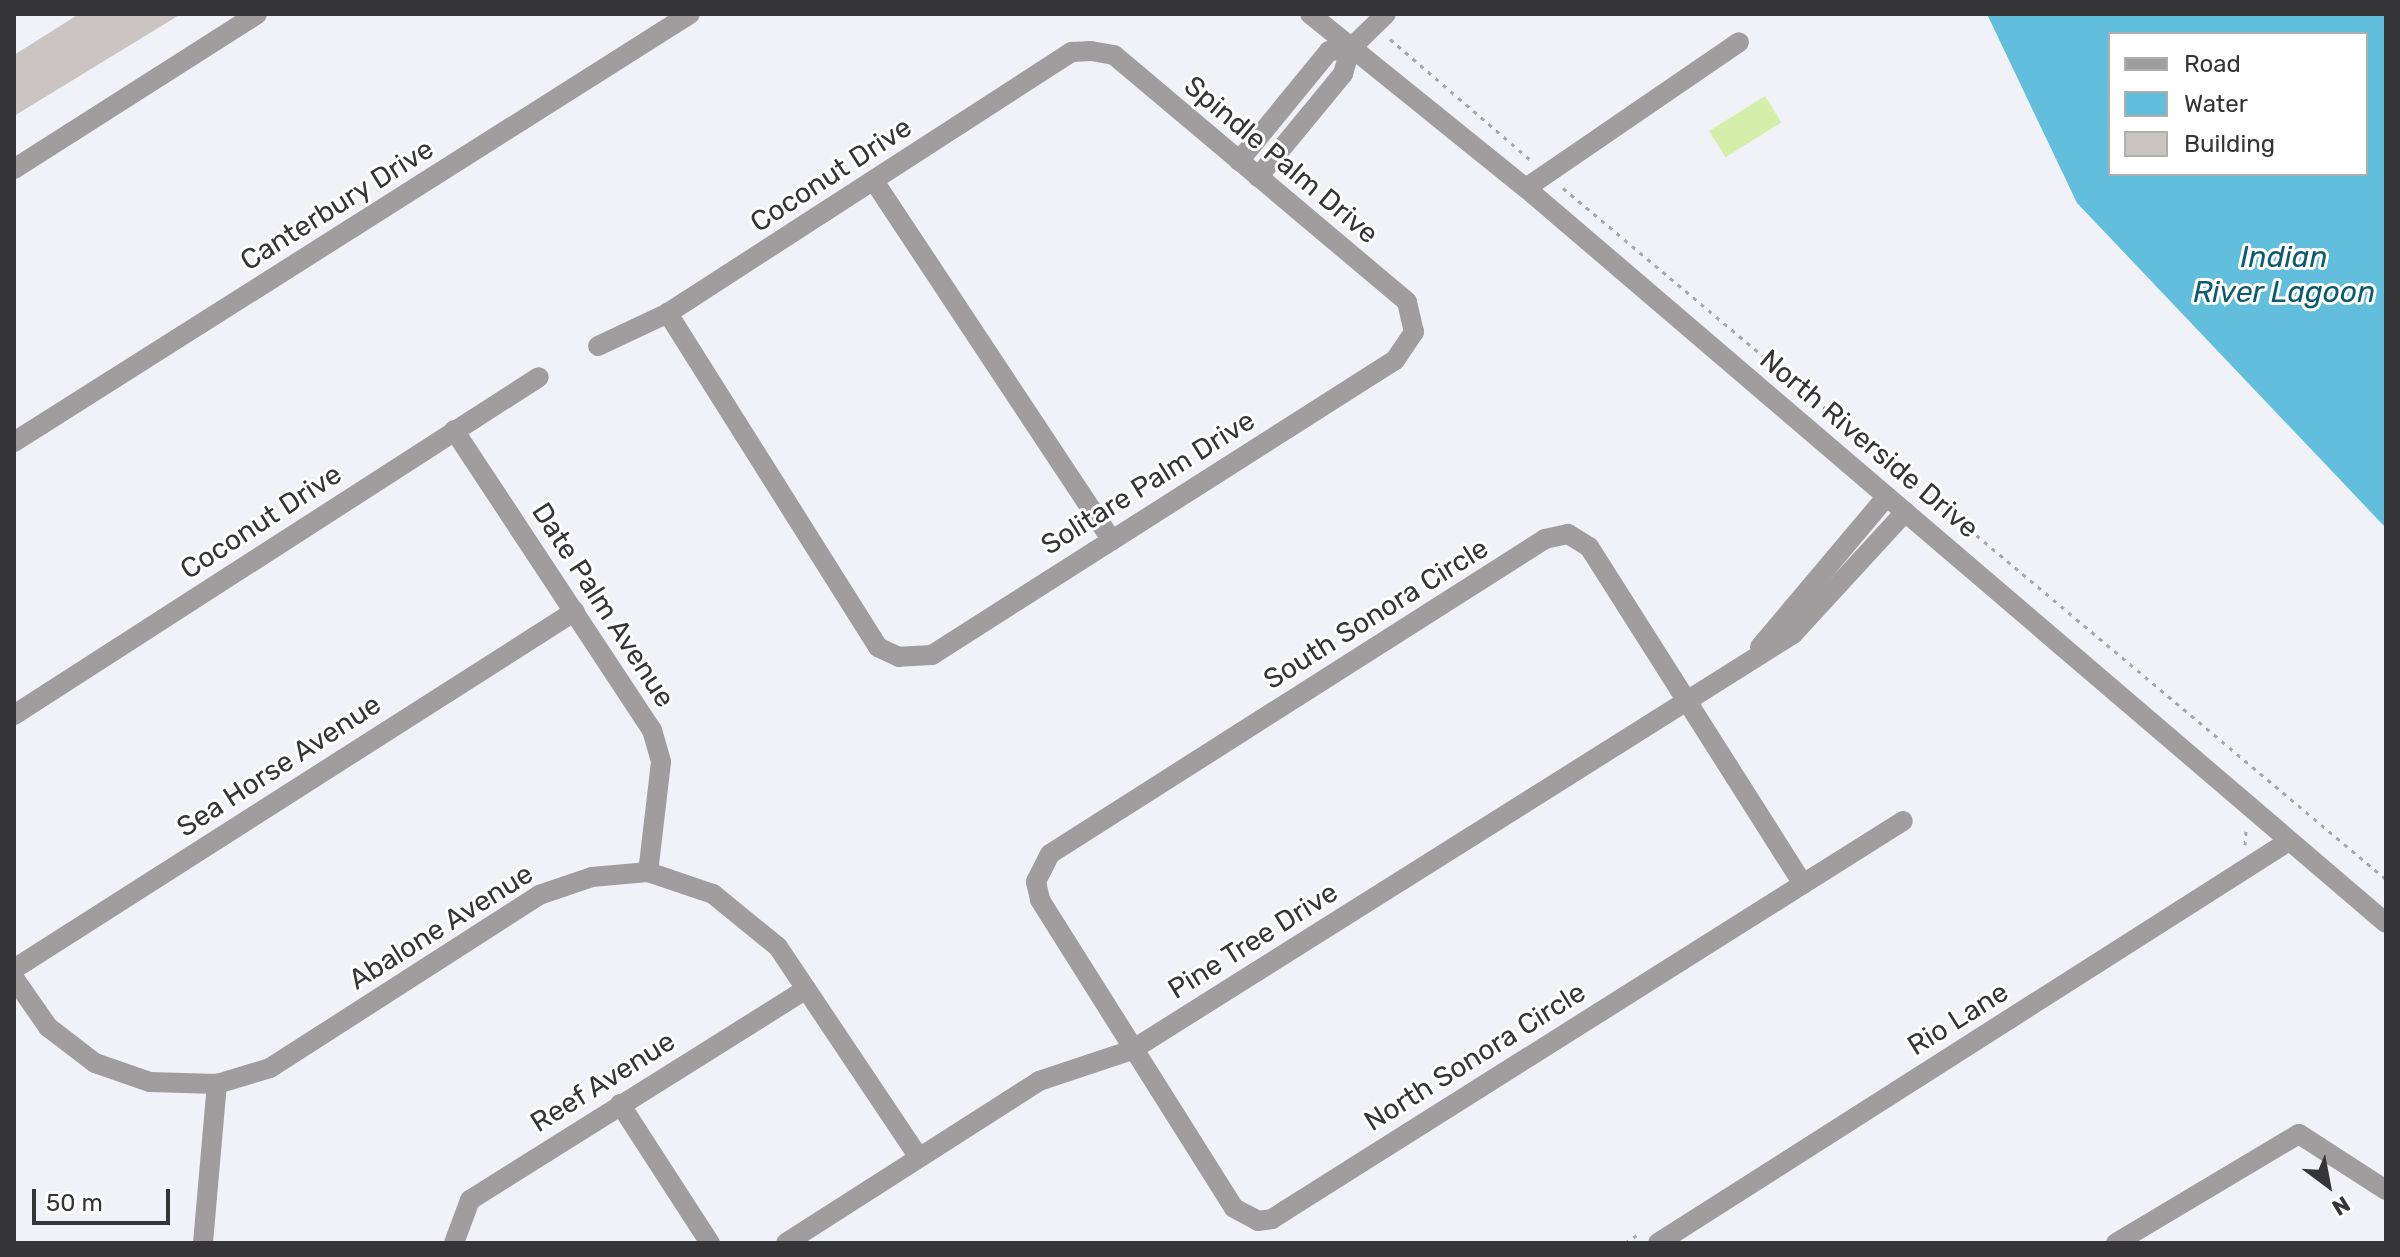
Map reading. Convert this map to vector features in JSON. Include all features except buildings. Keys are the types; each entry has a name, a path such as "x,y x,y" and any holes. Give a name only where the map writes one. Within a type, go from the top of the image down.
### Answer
{"street":[{"path":"14,169 257,14"},
{"name":"Canterbury Drive","path":"14,442 690,14"},
{"name":"North Riverside Drive","path":"1310,14 1526,188 2386,923"},
{"path":"1258,177 1343,74 1350,49 1380,20"},
{"path":"1526,188 1739,42"},
{"path":"1239,161 1329,51 1350,49"},
{"name":"Spindle Palm Drive","path":"1091,51 1114,55 1407,302 1414,332"},
{"name":"Coconut Drive","path":"598,346 668,313 1072,52 1091,51"},
{"path":"874,181 1112,540"},
{"name":"Solitare Palm Drive","path":"668,313 878,647 899,657 932,655 1395,360 1414,332"},
{"name":"Coconut Drive","path":"14,715 539,377"},
{"name":"Date Palm Avenue","path":"454,430 652,730 661,762 648,872"},
{"name":"Pine Tree Drive","path":"1740,667 1887,496"},
{"name":"Pine Tree Drive","path":"786,1243 917,1155 1039,1081 1132,1050 1740,667 1819,613 1905,512"},
{"name":"South Sonora Circle","path":"1132,1050 1040,900 1041,865 1545,539 1568,534 1589,547 1803,884"},
{"name":"Sea Horse Avenue","path":"14,969 575,611"},
{"name":"North Sonora Circle","path":"1132,1050 1234,1208 1258,1221 1272,1219 1903,821"},
{"name":"Rio Lane","path":"1654,1234 2289,841"},
{"name":"Abalone Avenue","path":"14,978 48,1027 95,1063 150,1082 217,1084 270,1068 539,895 592,877 648,872 737,909 778,947 917,1155"},
{"name":"Reef Avenue","path":"454,1243 470,1200 806,989"},
{"path":"203,1243 217,1084"},
{"path":"620,1104 710,1243"},
{"path":"2116,1243 2299,1134 2386,1190"}],"path":[{"path":"1380,20 1547,174 2386,879"},
{"path":"2236,854 2245,845 2241,817"},
{"path":"1625,1243 1654,1234"}],"green space":[{"path":"1765,96 1781,122 1725,157 1709,131"}],"water":[{"name":"Indian River Lagoon","path":"1987,14 2386,14 2386,528 2077,203"}]}
